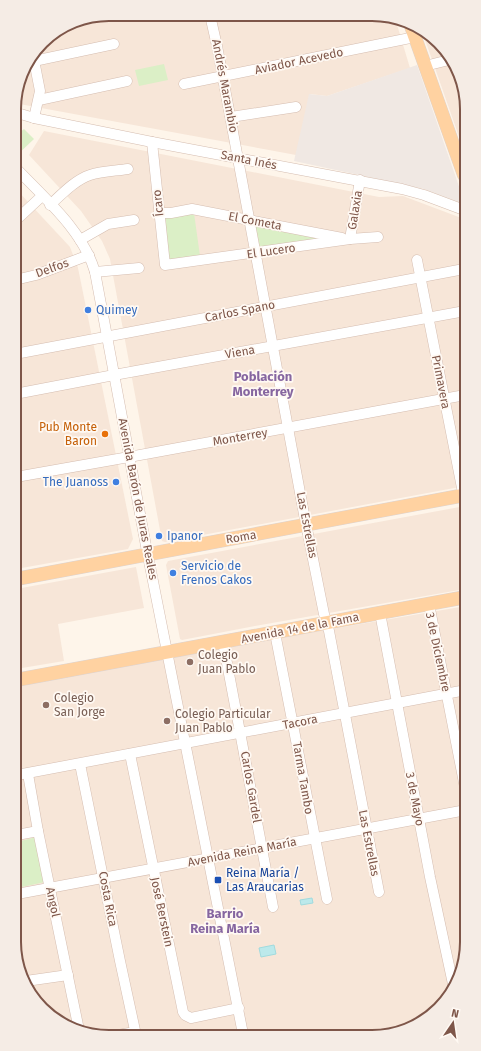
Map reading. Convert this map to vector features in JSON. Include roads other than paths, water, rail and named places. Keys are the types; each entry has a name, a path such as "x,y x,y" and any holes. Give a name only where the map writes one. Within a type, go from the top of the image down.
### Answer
{"main road":[{"path":"413,31 425,66 460,154"},
{"name":"Roma","path":"21,578 306,525 460,499"},
{"name":"Avenida 14 de la Fama","path":"21,679 460,598"}],"street":[{"name":"Andrés Marambio","path":"211,21 238,157"},
{"name":"Aviador Acevedo","path":"184,84 413,31"},
{"path":"38,57 114,44"},
{"path":"425,66 446,61"},
{"path":"33,118 39,100 40,88 35,62"},
{"path":"39,100 127,81"},
{"path":"231,117 296,107"},
{"name":"Santa Inés","path":"21,114 33,118 152,142 412,191 460,209"},
{"name":"Santa Inés","path":"21,119 33,118"},
{"name":"Ícaro","path":"152,142 165,265"},
{"name":"Las Estrellas","path":"238,157 306,525 345,713 378,892"},
{"path":"50,205 76,182 84,177 96,173 128,169"},
{"name":"Avenida Barón de Juras Reales","path":"21,174 69,225 89,255 95,272 129,457 242,1030"},
{"name":"Galaxia","path":"350,239 360,180"},
{"path":"21,215 42,196"},
{"name":"El Cometa","path":"159,213 171,213 192,209 350,239"},
{"path":"80,240 108,224 134,220"},
{"name":"El Lucero","path":"165,265 378,236"},
{"name":"Delfos","path":"21,279 36,275 89,255"},
{"name":"Primavera","path":"417,260 460,474"},
{"path":"95,272 139,268"},
{"name":"Carlos Spano","path":"21,353 460,270"},
{"name":"Viena","path":"21,393 460,312"},
{"name":"Monterrey","path":"21,476 460,396"},
{"name":"3 de Diciembre","path":"429,604 460,762"},
{"name":"3 de Mayo","path":"380,613 430,877 454,971"},
{"name":"Tarma Tambo","path":"275,633 327,899"},
{"name":"Carlos Gardel","path":"223,642 273,907"},
{"name":"Tacora","path":"21,775 460,691"},
{"name":"José Berstein","path":"130,754 184,1014 191,1018 239,1008"},
{"name":"Costa Rica","path":"80,764 135,1030"},
{"name":"Angol","path":"28,774 38,831 79,1024"},
{"name":"Avenida Reina María","path":"21,893 460,811"},
{"path":"21,835 38,831"},
{"path":"30,980 68,974"}],"water":[{"path":"312,898 313,903 301,905 300,900"},
{"path":"274,945 276,954 261,957 259,948"}],"place":[{"name":"Quimey","path":"88,310"},
{"name":"Pub Monte Baron","path":"105,434"},
{"name":"The Juanoss","path":"116,482"},
{"name":"Ipanor","path":"159,536"},
{"name":"Servicio de Frenos Cakos","path":"173,573"},
{"name":"Colegio Juan Pablo","path":"190,662"},
{"name":"Colegio San Jorge","path":"46,705"},
{"name":"Colegio Particular Juan Pablo","path":"167,721"},
{"name":"Reina María / Las Araucarias","path":"218,880"}],"district":[{"name":"Población Monterrey","path":"263,384"},
{"name":"Barrio Reina María","path":"225,920"}]}
